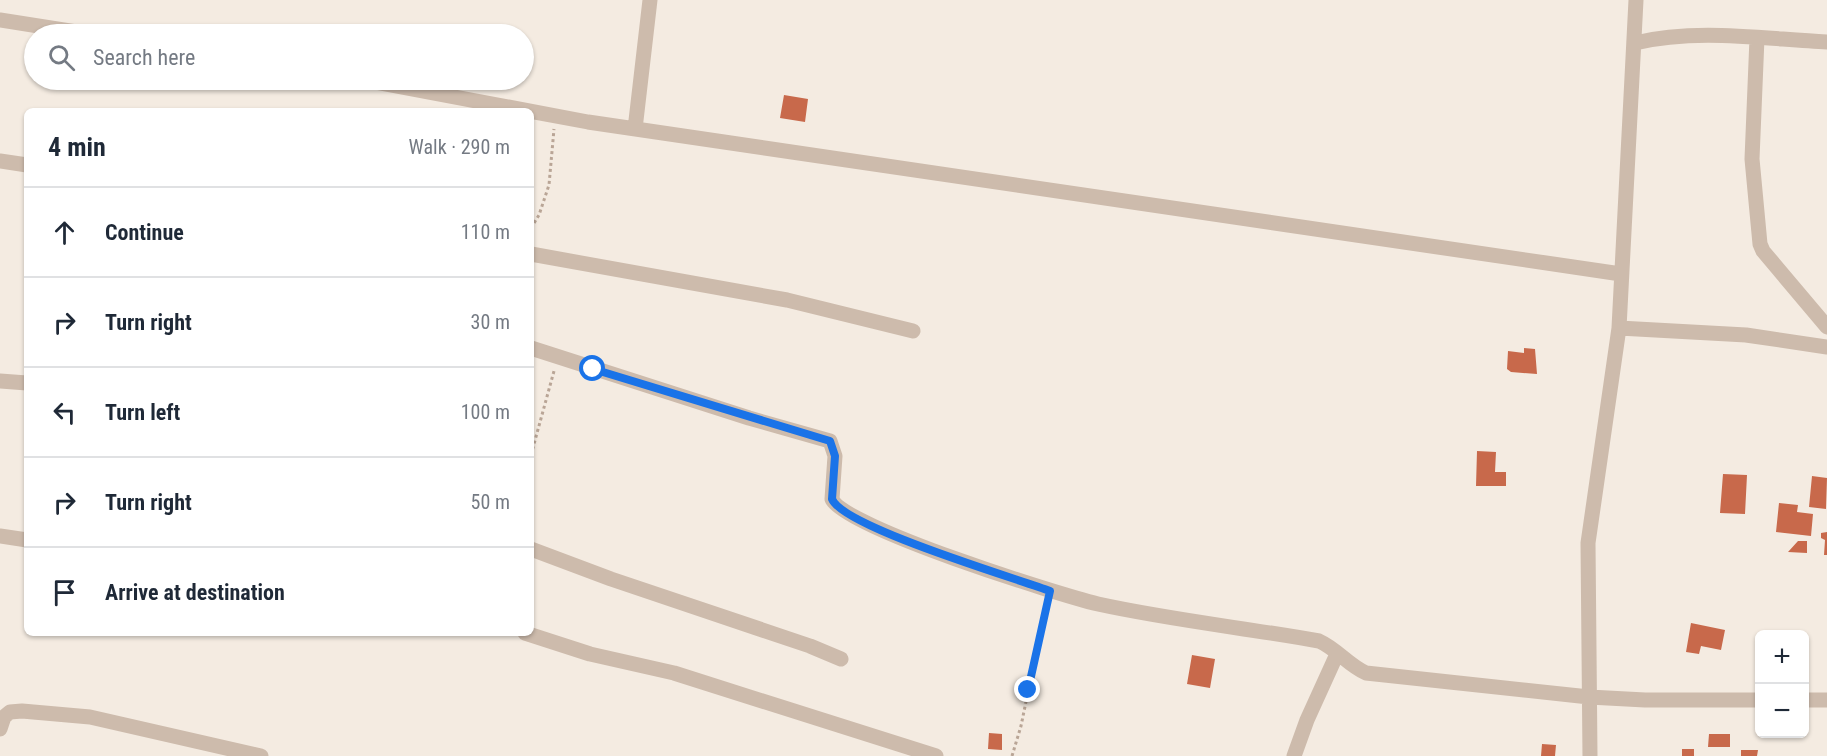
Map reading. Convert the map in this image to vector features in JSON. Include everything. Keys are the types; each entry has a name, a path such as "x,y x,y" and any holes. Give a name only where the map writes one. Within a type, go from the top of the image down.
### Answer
{"street":[{"path":"635,129 651,0"},
{"path":"1590,756 1588,543 1619,328 1636,0"},
{"path":"0,20 25,24"},
{"path":"1635,43 1678,36 1827,42"},
{"path":"1756,38 1752,159 1760,244 1763,251 1827,327"},
{"path":"419,90 518,108"},
{"path":"534,111 635,129 1621,274"},
{"path":"0,161 24,165"},
{"path":"534,255 787,300 913,331"},
{"path":"1619,328 1746,335 1827,347"},
{"path":"534,349 830,441 835,456 832,499 842,509 902,539 1050,591 1098,604 1319,641 1330,646 1350,666 1366,673 1589,697 1646,700 1755,700"},
{"path":"0,381 24,383"},
{"path":"0,536 24,540"},
{"path":"534,550 611,579 810,646 841,659"},
{"path":"534,636 590,654 674,673 936,756"},
{"path":"1294,756 1306,720 1337,654"},
{"path":"1809,700 1827,700"},
{"path":"0,729 4,717 10,712 90,717 261,756"}],"path":[{"path":"534,224 540,215 549,185 556,115"},
{"path":"534,444 552,374 560,358"},
{"path":"1012,756 1021,726 1050,591"}],"building":[{"path":"784,95 808,99 805,122 780,118"},
{"path":"1524,348 1535,349 1537,374 1511,372 1507,369 1508,351 1524,353"},
{"path":"1477,451 1496,452 1495,472 1506,472 1506,486 1476,486"},
{"path":"1723,474 1747,475 1745,514 1720,513"},
{"path":"1812,476 1827,478 1826,509 1809,507"},
{"path":"1779,503 1798,505 1797,512 1813,514 1811,536 1776,532"},
{"path":"1827,532 1827,555 1824,555 1825,540 1821,538 1821,533"},
{"path":"1798,541 1807,541 1807,553 1788,552"},
{"path":"1691,623 1725,630 1721,650 1701,646 1699,654 1686,652"},
{"path":"1192,655 1215,659 1210,688 1187,684"},
{"path":"989,733 1002,734 1002,750 988,749"},
{"path":"1709,734 1730,734 1730,747 1708,747"},
{"path":"1542,744 1556,745 1555,756 1541,756"},
{"path":"1682,749 1694,749 1694,756 1682,756"},
{"path":"1741,750 1758,750 1757,756 1741,756"}],"route":[{"path":"593,369 830,441 834,447 835,456 831,489 833,503 871,525 902,539 1050,591 1028,690"}]}
